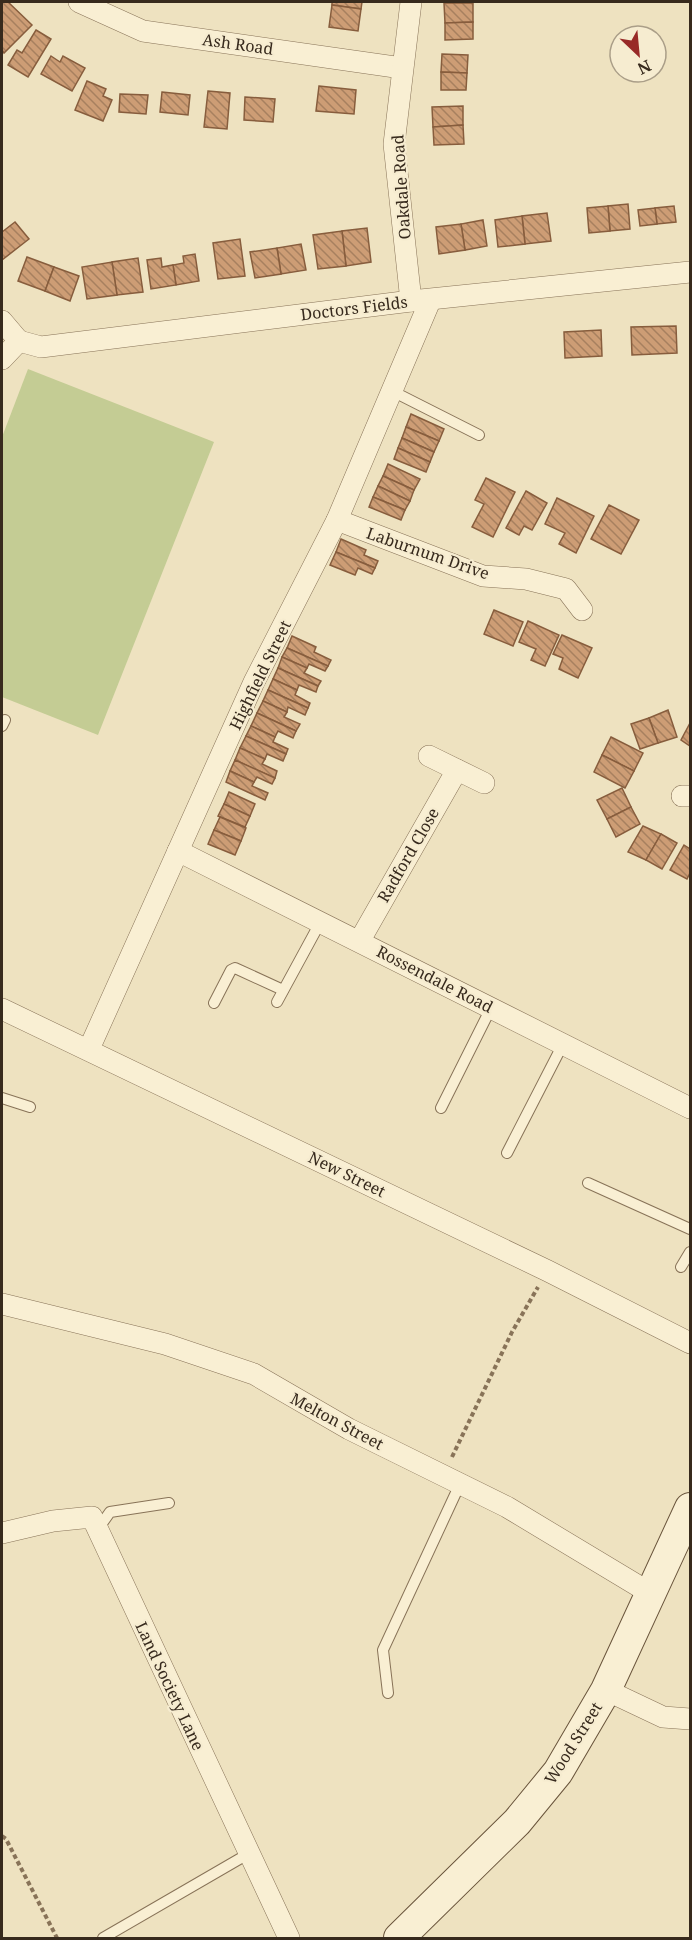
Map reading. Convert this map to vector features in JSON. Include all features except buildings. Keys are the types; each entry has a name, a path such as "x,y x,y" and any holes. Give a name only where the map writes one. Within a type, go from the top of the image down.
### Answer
{"street":[{"name":"Ash Road","path":"79,2 142,31 402,68"},
{"name":"Oakdale Road","path":"411,2 394,144 421,301"},
{"name":"Doctors Fields","path":"19,341 41,347 421,301 690,272"},
{"name":"Highfield Street","path":"89,1049 128,956 254,682 337,520 392,391 421,301"},
{"path":"2,321 19,341 2,358"},
{"name":"Laburnum Drive","path":"337,520 483,576 526,579 566,589 582,610"},
{"path":"429,756 484,783"},
{"name":"Radford Close","path":"360,940 456,770"},
{"name":"Rossendale Road","path":"178,851 690,1107"},
{"name":"New Street","path":"2,1009 548,1271 690,1343"},
{"name":"Melton Street","path":"2,1304 165,1344 254,1374 349,1429 507,1507 650,1593"},
{"name":"Wood Street","path":"408,1935 517,1822 558,1772 606,1690 690,1508"},
{"path":"2,1533 53,1521 92,1517 98,1530"},
{"name":"Land Society Lane","path":"98,1530 288,1938"},
{"path":"606,1690 663,1717 690,1719"}],"lane":[{"path":"392,391 479,435"},
{"path":"276,1002 321,921"},
{"path":"214,1003 231,970 235,968 283,990"},
{"path":"441,1108 491,1008"},
{"path":"507,1153 563,1044"},
{"path":"2,1098 30,1107"},
{"path":"588,1183 690,1229"},
{"path":"681,1267 690,1252"},
{"path":"388,1693 383,1650 452,1480"},
{"path":"98,1530 110,1512 169,1503"},
{"path":"103,1938 248,1854"}],"path":[{"path":"452,1480 512,1332 548,1271"},
{"path":"2,1836 6,1839 31,1884 57,1938"}],"green space":[{"path":"28,369 214,442 98,735 2,697 2,437"}]}
